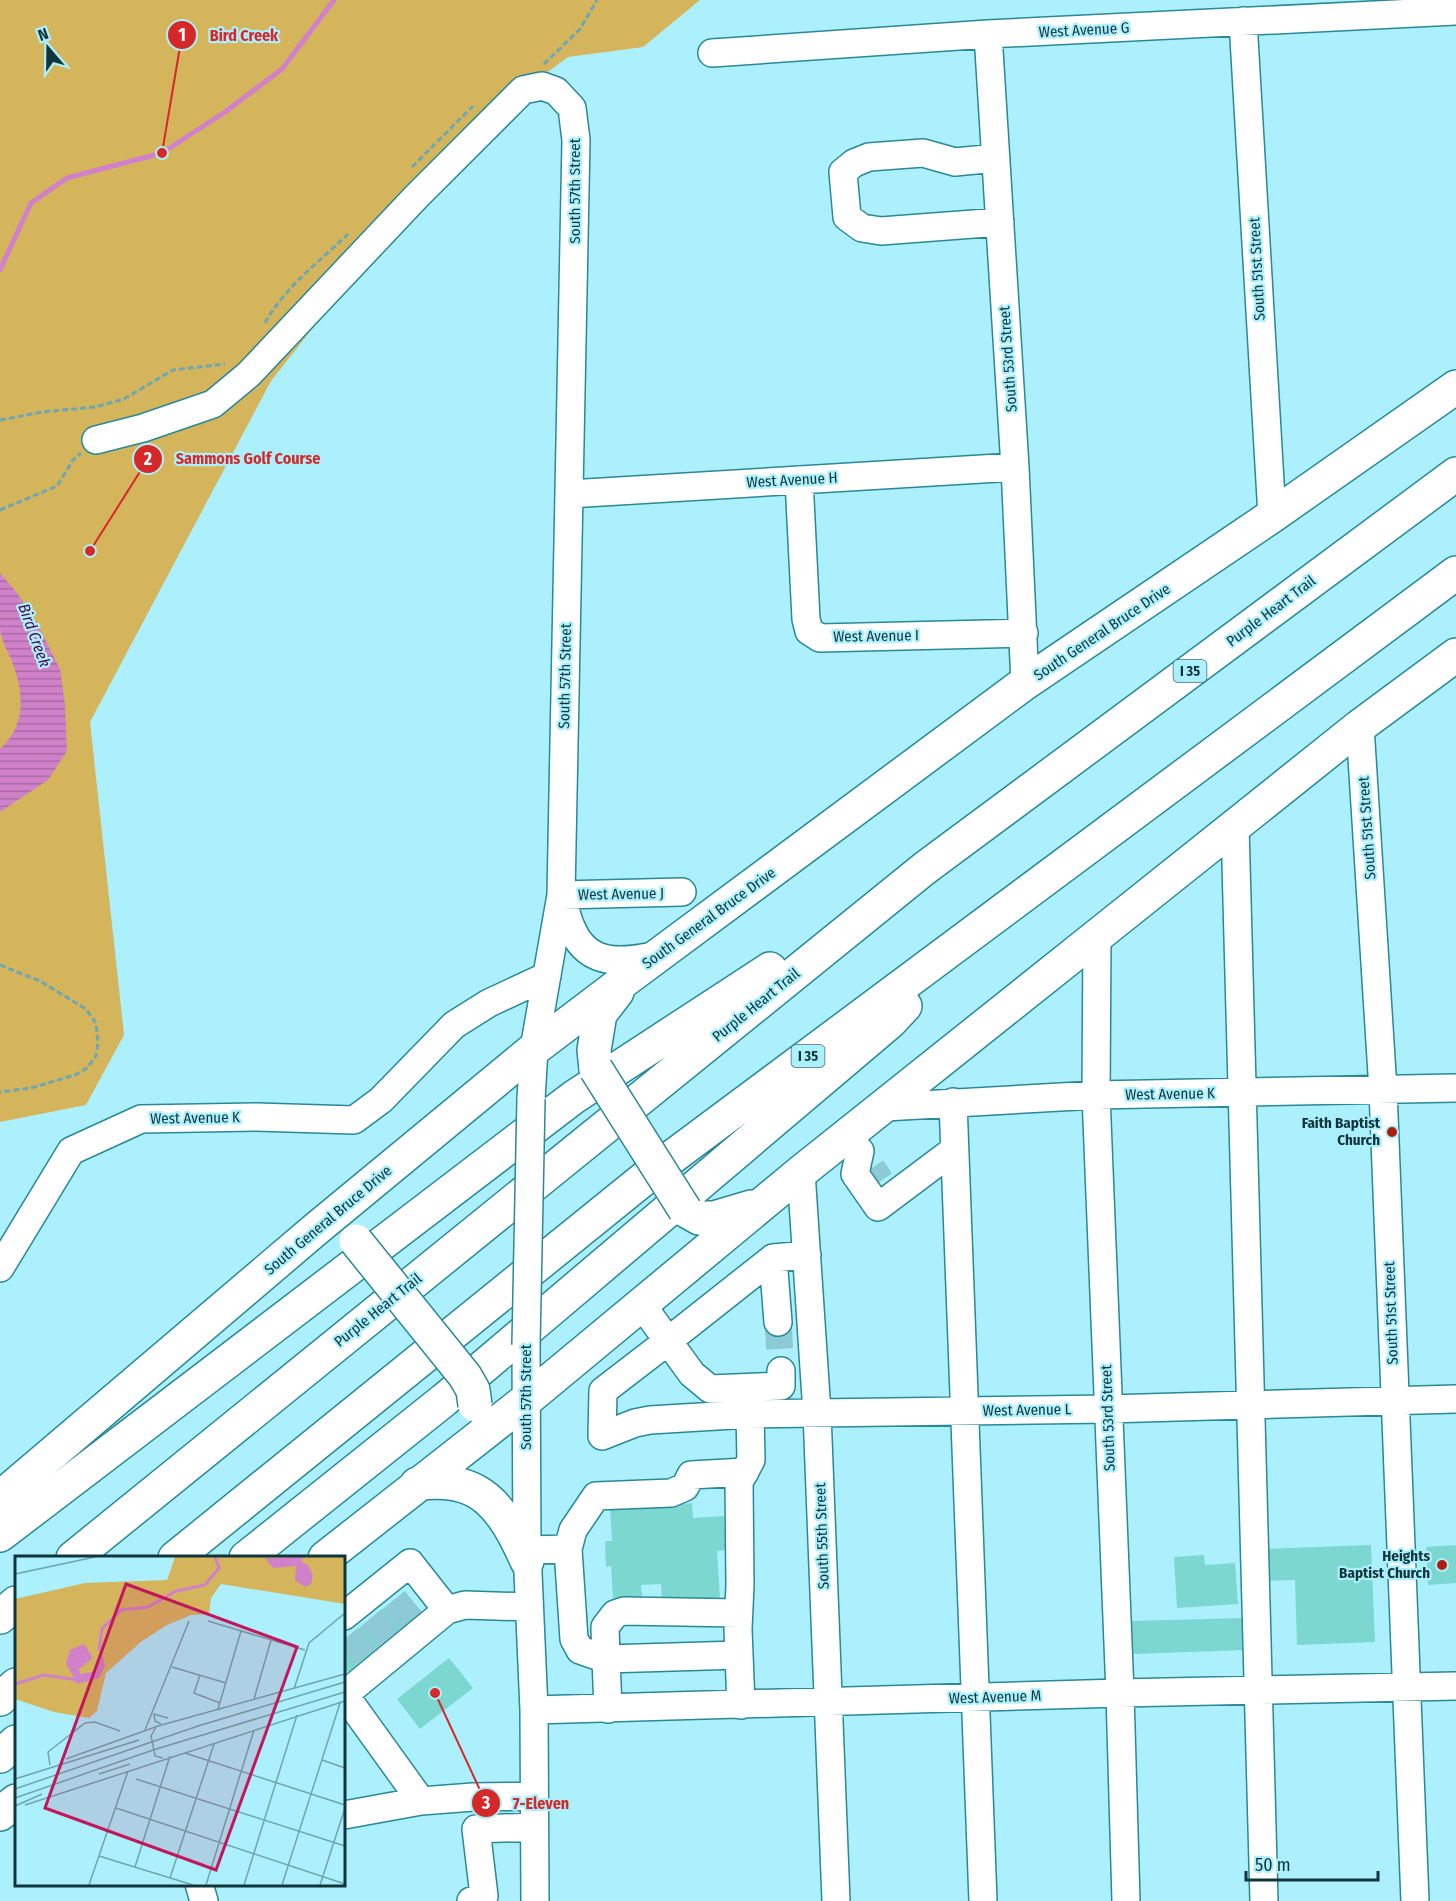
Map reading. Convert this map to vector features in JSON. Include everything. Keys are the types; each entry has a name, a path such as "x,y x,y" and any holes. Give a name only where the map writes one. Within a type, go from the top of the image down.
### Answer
{"main road":[{"name":"South General Bruce Drive","path":"0,1498 316,1229 534,1049 628,977 1025,683 1272,516 1456,387"},
{"name":"Purple Heart Trail","path":"74,1556 925,868 1456,474"},
{"name":"I 35","path":"176,1556 656,1169 1456,573"},
{"path":"326,1556 525,1401 801,1172 871,1166 885,1107 1360,726 1456,654"},
{"path":"0,1535 574,1098 925,868"},
{"path":"247,1556 444,1400 890,1022 979,928"},
{"path":"628,977 600,1014 594,1050 596,1069 685,1210 699,1218 714,1218 765,1202"},
{"path":"316,1229 356,1241 465,1376 473,1390 475,1405 468,1422 417,1484"},
{"path":"417,1484 439,1480 465,1485 484,1495 506,1520 527,1555"},
{"path":"0,1617 15,1604"},
{"path":"0,1699 15,1686"},
{"path":"0,1756 15,1743"},
{"path":"0,1814 15,1802"}],"street":[{"name":"West Avenue G","path":"712,53 988,34 1456,11"},
{"name":"South 51st Street","path":"1243,21 1272,516"},
{"name":"South 53rd Street","path":"988,34 1015,467 1025,683"},
{"name":"South 57th Street","path":"96,440 143,428 213,404 249,374 416,197 523,90 542,86 556,91 572,108 576,140 561,895 534,1049 531,1099 525,1401 527,1555 534,1710 535,1901"},
{"path":"996,158 955,162 923,153 869,157 854,163 843,172 847,217 862,228 881,231 1000,222"},
{"name":"West Avenue H","path":"569,494 1015,467"},
{"name":"West Avenue I","path":"800,480 806,618 809,631 820,638 1024,633"},
{"name":"South 51st Street","path":"1360,726 1383,1090 1415,1901"},
{"path":"1235,826 1264,1901"},
{"name":"West Avenue J","path":"561,895 682,892"},
{"name":"South 57th Street","path":"561,895 573,933 586,948 600,958 616,961 660,955"},
{"name":"South 53rd Street","path":"1097,936 1096,1095 1126,1901"},
{"name":"West Avenue K","path":"0,1268 71,1151 141,1119 256,1117 354,1120 381,1100 453,1025 489,1003 547,976"},
{"name":"West Avenue K","path":"885,1107 1096,1095 1456,1088"},
{"path":"953,1102 983,1901"},
{"path":"871,1166 954,1150"},
{"name":"South 55th Street","path":"801,1172 818,1413 836,1901"},
{"path":"668,1341 773,1258 807,1255"},
{"path":"773,1258 778,1322"},
{"path":"642,1305 692,1374 710,1389 781,1386 781,1371"},
{"name":"West Avenue L","path":"668,1341 603,1391 602,1436 634,1423 650,1420 750,1414 1108,1409 1456,1399"},
{"path":"741,1705 738,1613 739,1482 751,1460 750,1414"},
{"path":"739,1655 606,1659 580,1650 574,1639 568,1549 573,1530 596,1496 670,1493 685,1487 691,1475 745,1472"},
{"path":"527,1555 568,1549"},
{"path":"353,1621 388,1593 410,1563 447,1610"},
{"path":"345,1693 371,1664 416,1627 447,1610 465,1605 529,1607"},
{"path":"608,1709 605,1627 615,1614 624,1611 738,1613"},
{"name":"West Avenue M","path":"534,1710 1456,1686"},
{"path":"345,1695 421,1801"},
{"path":"345,1815 421,1801 534,1796"},
{"path":"471,1901 484,1896 473,1797"},
{"path":"476,1829 534,1827"},
{"path":"200,1886 204,1901"}],"path":[{"path":"539,68 556,55 580,29 597,0"},
{"path":"406,173 477,102"},
{"path":"263,326 274,308 289,291 348,234"},
{"path":"0,420 42,412 95,407 124,399 173,370 226,364 232,359"},
{"path":"0,510 57,486 73,460 96,440"},
{"path":"0,965 40,981 86,1009 96,1023 98,1043 96,1056 87,1068 75,1075 31,1088 0,1092"}],"shaded area":[{"path":"0,0 700,0 643,47 568,57 523,90 416,197 271,381 90,722 124,1035 86,1105 0,1122"}],"water":[{"path":"0,573 18,594 39,627 60,669 65,704 67,751 48,780 0,812 0,749 15,730 21,698 17,676 0,629"}],"building":[{"path":"692,1503 693,1518 724,1516 726,1550 717,1551 720,1598 662,1602 661,1584 641,1585 642,1596 613,1598 611,1566 606,1567 605,1541 612,1541 610,1509"},
{"path":"1371,1545 1375,1642 1297,1645 1295,1580 1265,1581 1264,1549"},
{"name":"Heights Baptist Church","path":"1456,1545 1456,1583 1428,1585 1426,1547"},
{"path":"1204,1555 1205,1565 1235,1563 1238,1604 1177,1608 1174,1557"},
{"path":"405,1591 422,1613 348,1672 345,1668 345,1639"},
{"path":"1244,1618 1245,1650 1132,1654 1131,1621"},
{"path":"449,1658 473,1688 420,1729 397,1699"}],"waterway":[{"name":"Bird Creek","path":"0,270 31,203 67,178 162,153 225,112 282,69 334,0"}],"tunnel":[{"path":"872,1168 881,1181"},
{"path":"778,1322 781,1371"},
{"path":"394,1600 412,1621"},
{"path":"371,1618 389,1639"},
{"path":"348,1636 366,1658"}],"place":[{"name":"Bird Creek","path":"162,153"},
{"name":"Sammons Golf Course","path":"90,551"},
{"name":"Faith Baptist Church","path":"1392,1132"},
{"name":"Heights Baptist Church","path":"1442,1565"},
{"name":"7-Eleven","path":"435,1693"}]}
